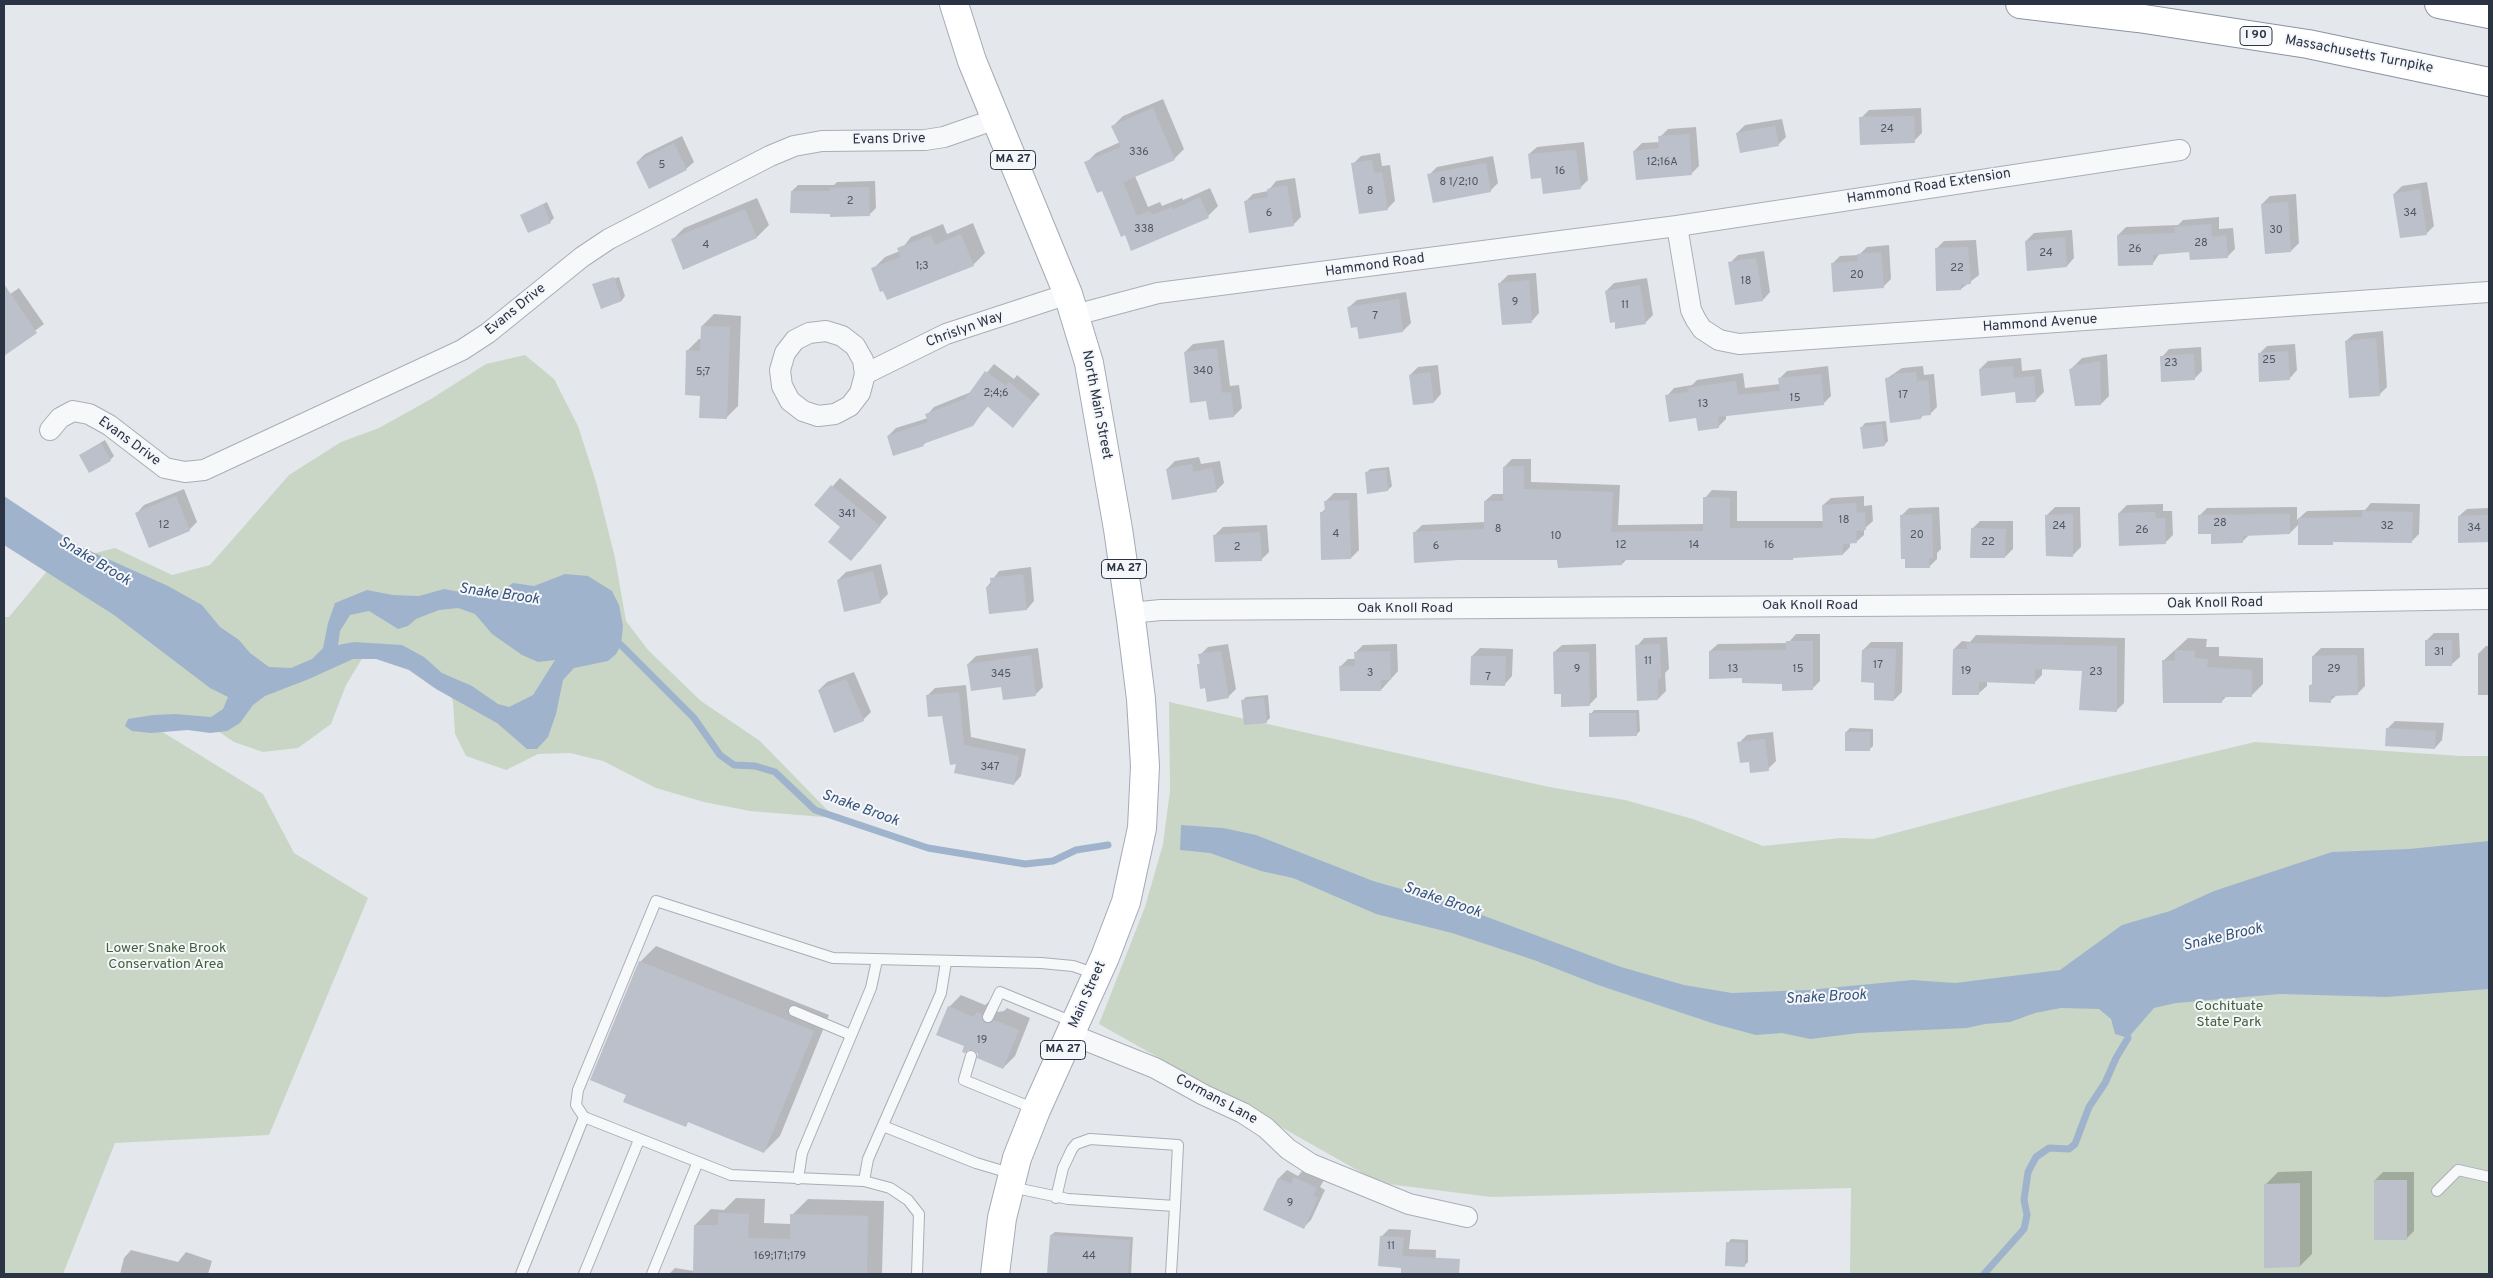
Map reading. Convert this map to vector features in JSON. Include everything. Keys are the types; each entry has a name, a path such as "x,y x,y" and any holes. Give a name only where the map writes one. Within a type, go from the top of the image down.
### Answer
{"main road":[{"name":"North Main Street","path":"954,4 972,61 1072,305 1095,391 1130,613 1144,742 1142,828"},
{"name":"Massachusetts Turnpike","path":"2020,4 2147,20 2308,44 2489,82"},
{"path":"2439,4 2489,14"},
{"name":"Main Street","path":"995,1274 1002,1218 1011,1180 1036,1110 1097,975 1126,902 1142,828"}],"street":[{"name":"Evans Drive","path":"50,430 60,418 73,411 89,414 109,425 146,456 165,468 185,472 204,470 462,350 488,333 582,257 609,239 770,156 794,146 822,140 925,140 944,137 996,119"},
{"name":"Hammond Road Extension","path":"1677,226 2180,150"},
{"name":"Hammond Road","path":"1072,305 1677,226"},
{"name":"Hammond Avenue","path":"1677,226 1691,310 1696,320 1702,329 1719,340 1739,344 2489,292"},
{"name":"Chrislyn Way","path":"864,374 946,334 1072,305"},
{"path":"826,331 842,336 855,346 863,360 864,374 860,393 850,406 835,414 818,416 803,411 790,401 782,386 780,370 784,353 795,340 809,333 826,331"},
{"name":"Oak Knoll Road","path":"1130,613 1177,610 2192,604 2489,599"},
{"name":"Cormans Lane","path":"1073,1028 1243,1113 1266,1128 1299,1157 1318,1167 1409,1204 1467,1217"}],"lane":[{"path":"917,1274 920,1220 916,1207 890,1188 864,1181 731,1175 697,1164 584,1117 576,1105 578,1090 656,901 821,956 877,960 1058,964 1073,966 1097,975"},
{"path":"798,1179 802,1154 871,988 877,960"},
{"path":"864,1181 866,1166 941,993 946,962"},
{"path":"988,1017 1000,992 1073,1028"},
{"path":"794,1011 851,1036"},
{"path":"971,1056 964,1080 1036,1110"},
{"path":"521,1274 584,1117"},
{"path":"883,1126 976,1162 1011,1180 1056,1198 1175,1206"},
{"path":"1056,1198 1063,1168 1076,1144 1090,1139 1178,1145 1171,1274"},
{"path":"584,1274 639,1140"},
{"path":"652,1274 697,1164"},
{"path":"2437,1191 2458,1170 2489,1177"}],"green space":[{"name":"Lower Snake Brook Conservation Area","path":"525,355 554,379 578,426 596,482 615,558 626,621 648,650 701,701 760,741 835,818 750,811 704,802 656,788 603,761 570,753 538,754 506,770 466,756 455,734 453,702 442,673 371,644 346,685 331,724 298,748 263,752 234,742 196,716 148,723 263,794 294,853 368,898 269,1135 115,1143 63,1274 4,1274 4,617 9,617 53,564 115,548 172,575 210,565 289,475 341,442 379,428 431,399 486,364"},
{"name":"Cochituate State Park","path":"1169,702 1549,787 1625,800 1693,819 1763,846 1841,838 1873,839 2075,785 2255,742 2460,756 2489,756 2489,1274 1850,1274 1851,1188 1491,1197 1380,1183 1099,1024 1145,907 1163,844 1170,791"}],"water":[{"path":"4,496 79,546 168,586 202,605 220,627 239,640 250,653 269,667 291,668 312,659 323,648 328,623 335,603 367,590 393,595 419,596 444,589 492,598 513,583 534,586 565,574 588,576 612,591 619,605 623,626 621,645 616,654 608,661 574,668 563,680 556,714 548,737 537,749 527,749 497,723 436,689 409,670 376,659 353,659 265,696 253,705 240,723 227,731 210,733 188,730 151,733 132,731 125,726 128,719 175,714 211,717 223,709 228,697 210,688 114,615 4,545","holes":["458,608 475,614 492,634 522,655 538,662 555,660 533,695 509,707 498,704 472,686 442,673 424,657 402,645 354,642 338,645 340,631 350,615 369,611 398,629 408,626 416,619 439,610"]},
{"path":"1181,825 1223,828 1256,835 1373,881 1447,902 1621,967 1684,985 1732,993 1808,990 1912,980 1955,983 2060,970 2122,925 2170,911 2214,891 2332,852 2409,849 2489,841 2489,989 2387,997 2280,994 2176,1003 2154,1008 2128,1038 2115,1034 2111,1019 2099,1009 2061,1008 2035,1013 2010,1022 1967,1028 1859,1033 1810,1039 1782,1033 1756,1035 1715,1024 1598,985 1534,960 1452,933 1376,914 1293,878 1261,871 1210,853 1180,850"}],"building":[{"path":"1153,108 1175,160 1123,182 1137,216 1150,211 1152,215 1172,207 1172,210 1200,197 1209,218 1131,251 1125,235 1121,237 1102,191 1097,193 1084,162 1121,147 1111,126"},
{"path":"1914,116 1915,143 1860,145 1859,117"},
{"path":"1775,126 1779,146 1740,153 1736,133"},
{"path":"1689,134 1692,175 1636,180 1633,151 1659,148 1658,136"},
{"path":"674,143 687,170 649,189 636,162"},
{"path":"1576,150 1581,189 1543,194 1541,178 1531,179 1528,154"},
{"path":"1372,160 1374,173 1382,172 1388,210 1359,214 1351,163"},
{"path":"1486,163 1491,192 1433,203 1427,174"},
{"path":"1287,185 1294,226 1249,233 1244,201 1268,197 1267,189"},
{"path":"869,187 870,216 830,217 830,214 790,213 791,191 830,191 830,188"},
{"path":"2420,189 2427,235 2400,238 2393,194"},
{"path":"2288,202 2291,252 2265,254 2261,204"},
{"path":"543,204 551,223 528,233 520,215"},
{"path":"745,209 757,238 683,270 671,239"},
{"path":"2211,224 2212,237 2226,235 2228,258 2190,260 2189,252 2153,255 2153,265 2118,266 2117,235 2175,233 2174,227"},
{"path":"961,234 974,266 887,300 883,291 880,292 871,268 901,257 897,248 931,235 935,245"},
{"path":"2065,237 2067,267 2027,271 2025,241"},
{"path":"1968,247 1971,284 1961,285 1961,290 1936,291 1935,248"},
{"path":"1881,252 1884,288 1833,292 1831,263 1858,261 1857,254"},
{"path":"1756,258 1763,301 1735,305 1728,262"},
{"path":"614,277 622,301 601,309 592,284"},
{"path":"1529,280 1532,323 1502,325 1498,283"},
{"path":"4,284 37,333 4,356"},
{"path":"1640,285 1646,324 1615,329 1615,322 1610,323 1605,291"},
{"path":"1399,299 1403,332 1359,339 1357,327 1351,328 1347,307"},
{"path":"701,326 730,327 727,419 699,418 700,396 685,395 686,350 700,351"},
{"path":"2376,338 2380,396 2349,398 2345,341"},
{"path":"1217,348 1222,393 1231,392 1234,417 1209,420 1206,401 1190,403 1184,352"},
{"path":"2288,351 2290,380 2259,382 2258,353"},
{"path":"2194,354 2195,380 2161,382 2160,356"},
{"path":"2100,361 2101,405 2075,406 2069,369 2074,368 2073,366"},
{"path":"2013,366 2014,378 2034,376 2036,402 2016,403 2015,392 1981,396 1979,369"},
{"path":"985,371 1006,386 1009,382 1033,402 1013,428 987,406 973,426 923,444 924,446 893,456 887,436 928,422 925,414 965,399"},
{"path":"1430,372 1434,403 1413,405 1409,375"},
{"path":"1916,372 1917,381 1928,380 1931,415 1921,416 1921,419 1890,423 1885,378 1894,377 1893,374"},
{"path":"1821,374 1824,405 1718,417 1719,428 1698,431 1696,418 1669,422 1665,395 1688,392 1687,388 1736,381 1738,395 1780,391 1778,378"},
{"path":"1882,424 1885,446 1863,449 1860,427"},
{"path":"101,443 111,461 89,473 79,455"},
{"path":"1192,464 1193,472 1212,468 1217,492 1172,500 1166,469"},
{"path":"1524,466 1524,489 1613,492 1611,532 1703,531 1703,497 1730,498 1730,528 1823,528 1822,505 1856,503 1857,513 1865,512 1866,530 1856,531 1857,543 1843,544 1843,555 1793,558 1793,560 1622,560 1622,565 1558,568 1557,560 1459,560 1414,563 1413,532 1484,529 1484,501 1503,501 1503,467"},
{"path":"1386,470 1388,491 1367,494 1365,472"},
{"path":"831,485 880,526 851,561 828,542 840,527 814,505"},
{"path":"176,496 190,531 149,548 135,513"},
{"path":"1349,500 1351,559 1321,560 1320,512 1325,512 1324,501"},
{"path":"2362,511 2413,512 2412,543 2333,542 2333,545 2298,545 2298,518 2362,517"},
{"path":"2155,512 2156,518 2165,518 2166,544 2119,546 2118,513"},
{"path":"1932,514 1933,558 1929,558 1930,568 1905,568 1905,559 1901,559 1900,515"},
{"path":"2073,514 2073,557 2046,556 2045,515"},
{"path":"2290,514 2290,534 2243,536 2243,543 2211,544 2211,534 2198,534 2198,515"},
{"path":"2489,515 2489,542 2458,543 2458,516"},
{"path":"1971,528 2006,529 2005,558 1970,558"},
{"path":"1260,532 1262,561 1215,562 1213,535"},
{"path":"873,571 881,603 844,612 837,580"},
{"path":"1023,574 1027,610 989,614 986,587 991,586 990,578"},
{"path":"2425,640 2452,640 2452,666 2425,666"},
{"path":"1786,641 1813,641 1813,690 1782,691 1782,684 1742,683 1742,678 1709,679 1709,651 1786,650"},
{"path":"1967,643 2117,646 2117,712 2079,710 2082,671 2035,669 2035,684 1979,682 1979,695 1952,695 1953,649 1967,649"},
{"path":"1660,644 1661,678 1658,678 1658,700 1637,701 1635,645"},
{"path":"1871,648 1896,649 1894,701 1874,700 1874,683 1861,682 1862,650"},
{"path":"2175,650 2195,651 2195,658 2208,659 2207,667 2252,670 2252,697 2222,697 2222,703 2163,703 2162,660 2175,661"},
{"path":"1221,651 1229,698 1207,702 1205,688 1200,689 1197,664 1200,664 1198,654"},
{"path":"1390,651 1391,680 1381,680 1381,691 1340,691 1339,666 1355,666 1354,652"},
{"path":"1553,652 1589,652 1590,706 1561,707 1561,694 1554,694"},
{"path":"1031,655 1036,696 1003,700 1001,687 971,691 967,664"},
{"path":"2357,655 2358,695 2331,696 2331,703 2309,702 2309,685 2312,685 2312,656"},
{"path":"1471,656 1506,656 1505,686 1470,685"},
{"path":"846,679 864,721 834,733 818,690"},
{"path":"959,692 964,745 1019,756 1014,785 954,773 956,764 950,765 942,716 928,717 926,695"},
{"path":"1264,698 1267,723 1244,725 1241,700"},
{"path":"1589,713 1636,713 1637,736 1589,737"},
{"path":"2386,728 2436,731 2435,749 2385,746"},
{"path":"1845,732 1870,732 1870,751 1845,751"},
{"path":"1765,739 1769,771 1750,773 1749,762 1740,763 1737,742"},
{"path":"639,961 814,1031 764,1153 688,1122 686,1127 623,1102 626,1095 590,1080"},
{"path":"948,1006 974,1017 977,1012 982,1014 982,1020 985,1023 991,1023 994,1020 1019,1030 1003,1069 977,1058 978,1054 973,1050 965,1053 962,1052 964,1046 936,1035"},
{"path":"1294,1177 1317,1188 1313,1195 1318,1198 1304,1229 1263,1210 1278,1178 1291,1184"},
{"path":"2374,1180 2407,1180 2407,1240 2374,1240"},
{"path":"2300,1183 2300,1267 2264,1268 2264,1184"},
{"path":"718,1213 749,1214 748,1238 790,1239 790,1214 868,1216 867,1274 693,1274 694,1225 718,1225"},
{"path":"1050,1235 1130,1240 1128,1274 1047,1274"},
{"path":"1380,1236 1404,1237 1402,1256 1460,1259 1459,1274 1401,1274 1401,1268 1378,1266"},
{"path":"1726,1242 1745,1243 1745,1267 1725,1266"}],"waterway":[{"name":"Snake Brook","path":"612,641 621,645 694,718 720,755 734,765 755,766 775,772 815,810 928,848 1025,864 1053,861 1076,850 1108,845"},
{"path":"1984,1274 2024,1229 2027,1215 2024,1200 2028,1172 2036,1157 2049,1148 2069,1149 2075,1144 2089,1107 2105,1083 2116,1058 2128,1038"}]}
